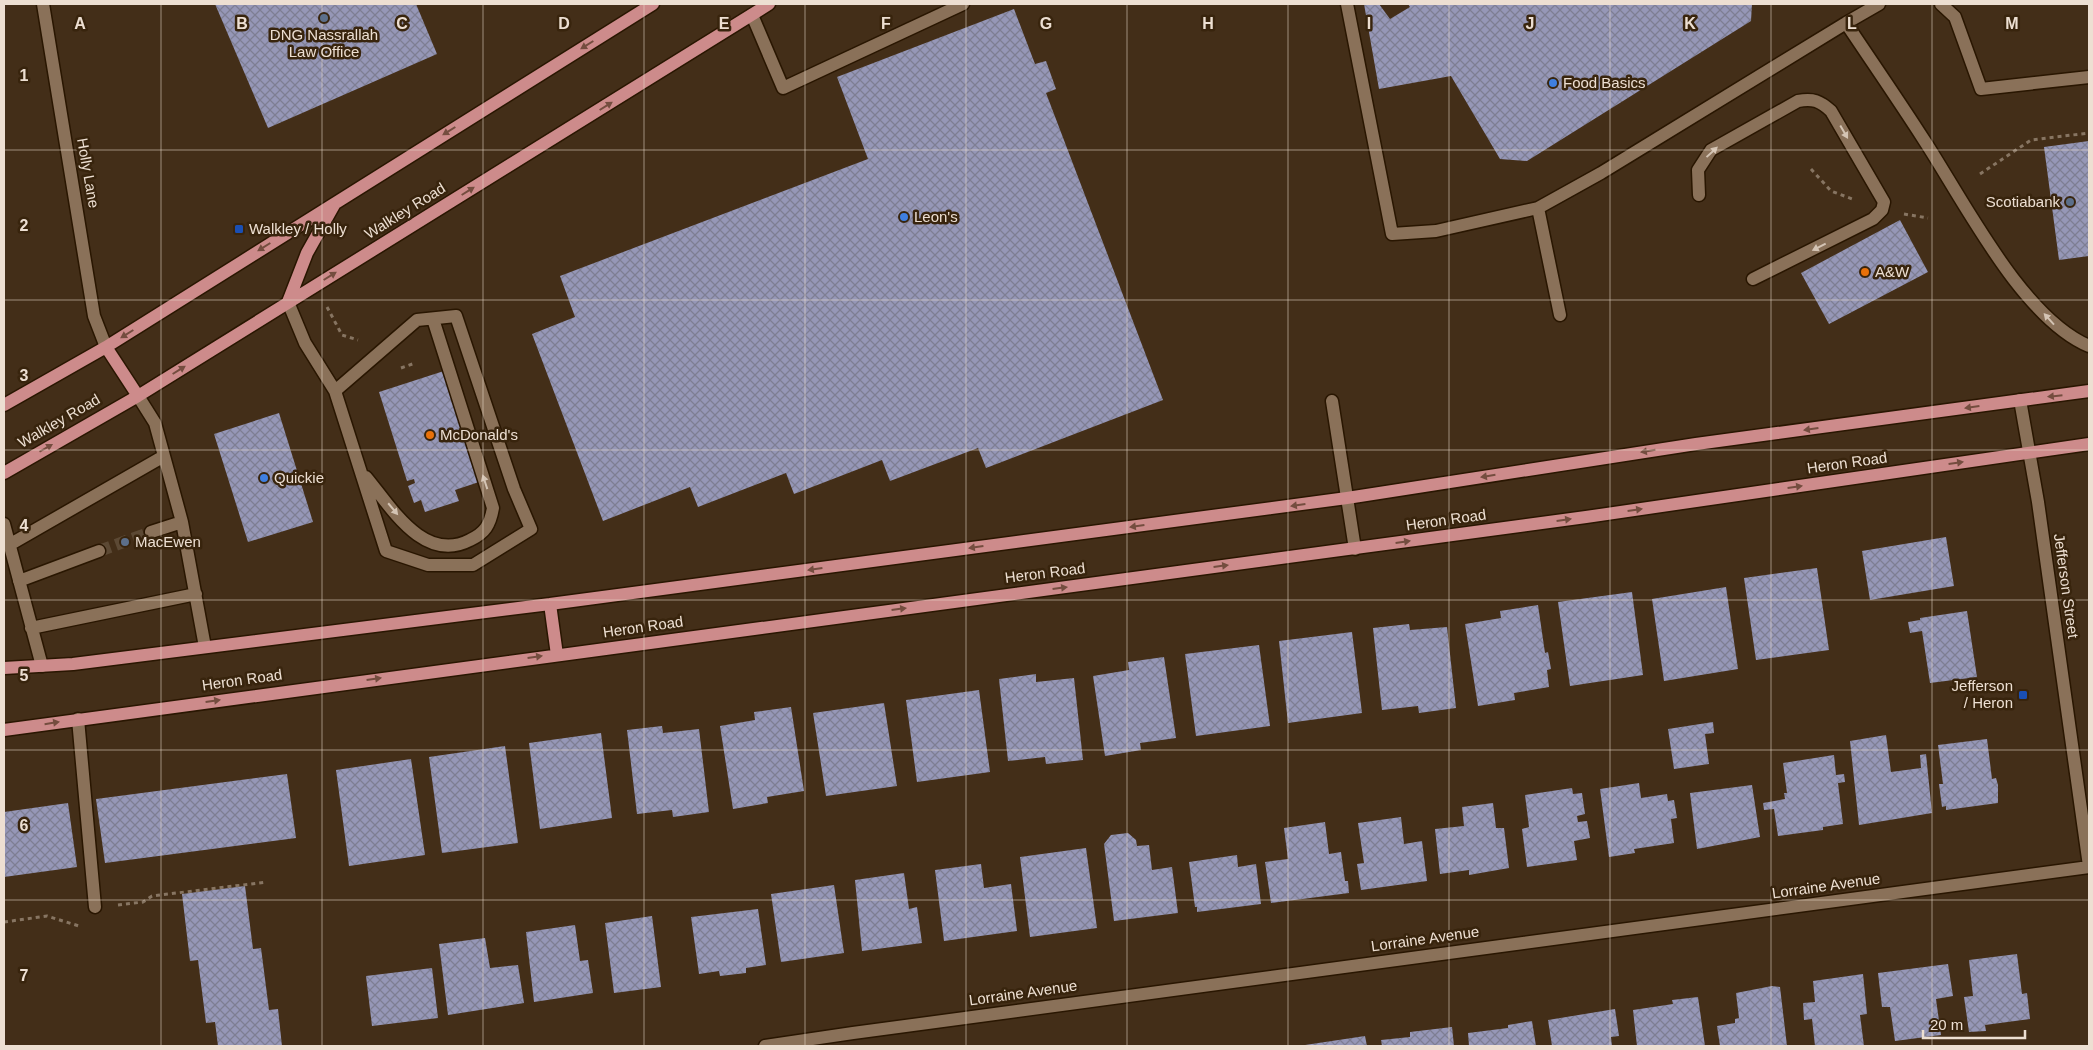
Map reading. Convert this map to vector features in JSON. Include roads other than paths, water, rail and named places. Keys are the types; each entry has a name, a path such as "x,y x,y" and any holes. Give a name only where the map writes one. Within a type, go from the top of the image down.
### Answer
{"main road":[{"path":"4,405 106,347 653,4"},
{"name":"Walkley Road","path":"4,473 138,396 769,4"},
{"path":"288,302 307,253 335,203"},
{"path":"106,347 138,396"},
{"path":"4,668 73,664 550,604 1347,498 1696,444 2089,391"},
{"name":"Heron Road","path":"4,730 557,654 1354,549 2089,444"},
{"path":"550,604 557,654"}],"street":[{"name":"Holly Lane","path":"43,4 94,316 106,347"},
{"path":"752,15 783,88 963,4"},
{"path":"1347,4 1392,234 1436,231 1538,208 1601,173 1879,4"},
{"path":"1941,4 1955,17 1982,89 2089,77"},
{"path":"1846,23 1925,141 1998,258 2052,323 2072,339 2089,346"},
{"path":"1699,195 1698,170 1711,150 1798,101 1811,98 1822,103 1831,111 1884,202 1882,210 1873,219 1753,279"},
{"path":"1538,208 1560,315"},
{"path":"288,302 305,343 336,391 386,551 428,565 473,565 531,529 514,489 456,316 417,320 336,391"},
{"path":"361,471 412,532 433,544 451,546 465,543 482,535 490,523 493,508 433,319"},
{"path":"138,396 155,423 182,522 205,647"},
{"name":"Jefferson Street","path":"2020,400 2030,451 2089,866"},
{"path":"1332,401 1354,549"},
{"path":"10,545 164,456"},
{"path":"151,532 182,522"},
{"path":"4,524 42,666"},
{"path":"19,580 98,551"},
{"path":"31,628 196,594"},
{"path":"78,719 95,907"},
{"name":"Lorraine Avenue","path":"765,1046 863,1031 2089,866"}],"tunnel":[{"path":"99,551 151,532"}],"place":[{"name":"DNG Nassrallah Law Office","path":"324,18"},
{"name":"Food Basics","path":"1553,83"},
{"name":"Scotiabank","path":"2070,202"},
{"name":"Leon's","path":"904,217"},
{"name":"Walkley / Holly","path":"239,229"},
{"name":"A&W","path":"1865,272"},
{"name":"McDonald's","path":"430,435"},
{"name":"Quickie","path":"264,478"},
{"name":"MacEwen","path":"125,542"},
{"name":"Jefferson / Heron","path":"2023,695"}]}
